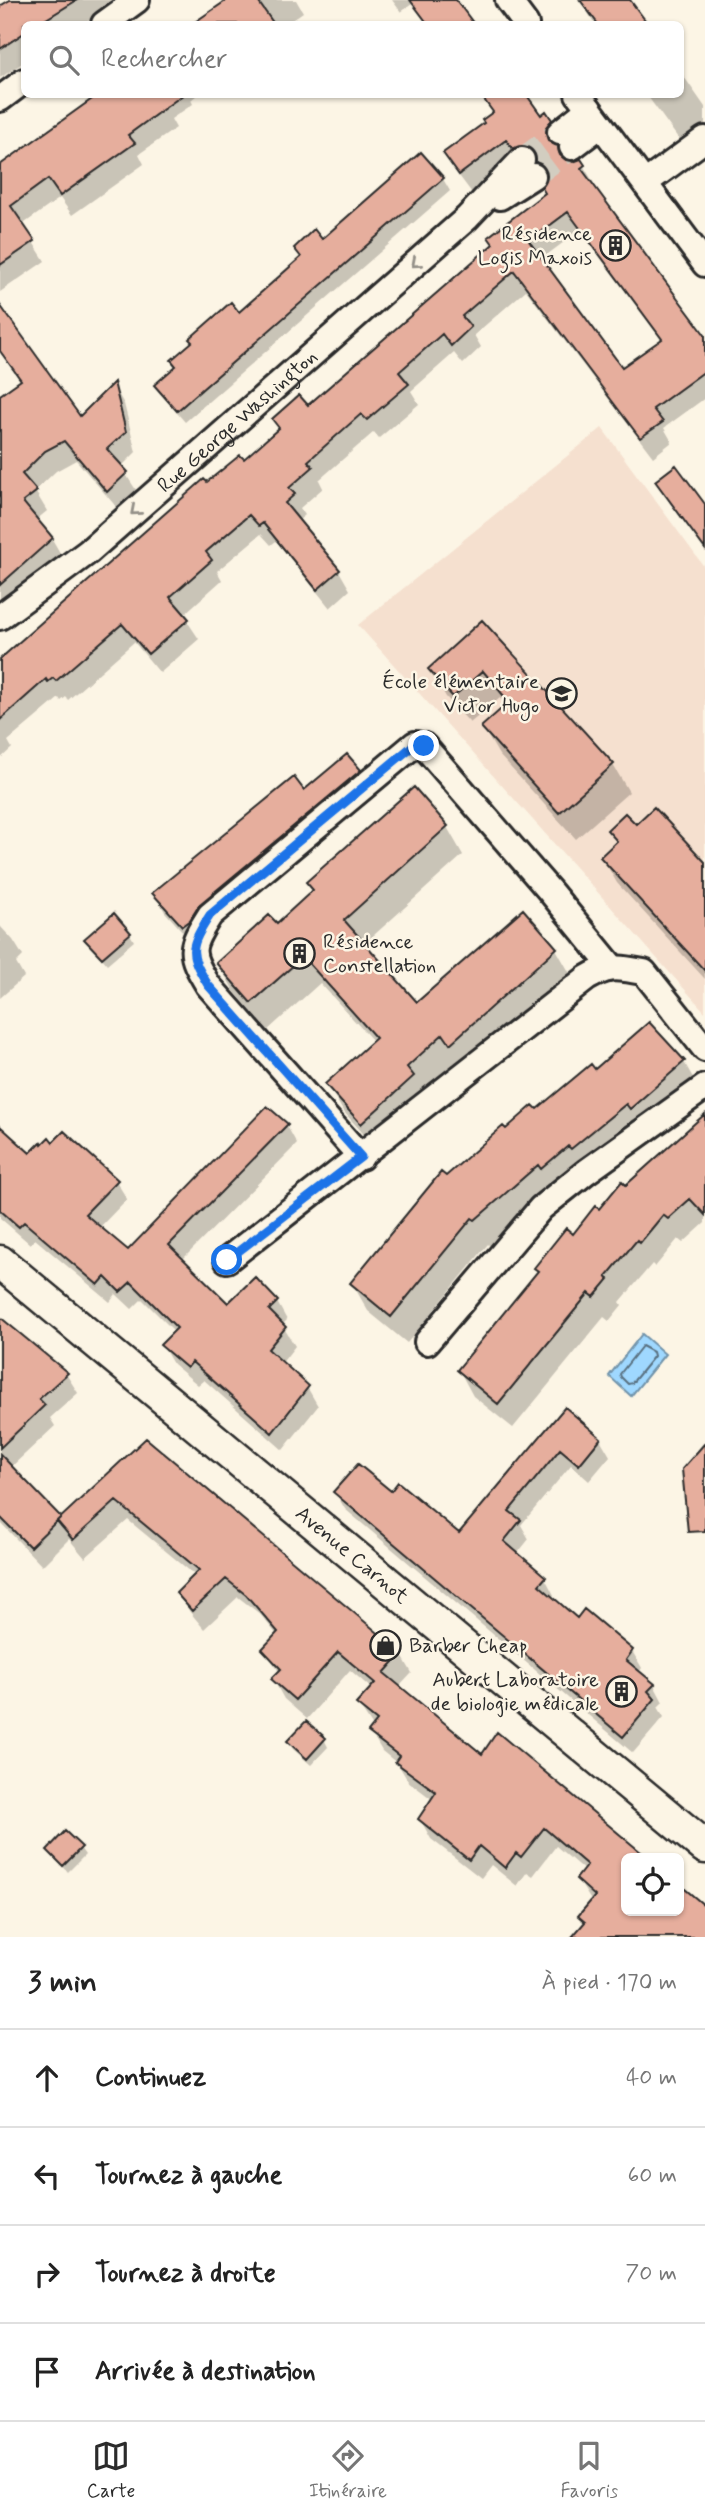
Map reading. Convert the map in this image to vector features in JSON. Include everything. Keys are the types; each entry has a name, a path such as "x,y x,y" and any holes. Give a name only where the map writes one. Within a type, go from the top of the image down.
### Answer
{"street":[{"path":"108,21 137,0"},
{"path":"508,0 524,21"},
{"path":"0,99 21,83"},
{"path":"566,139 589,110 705,264"},
{"path":"645,183 705,139"},
{"name":"Rue George Washington","path":"0,617 88,552 527,168"},
{"path":"361,1157 208,985 195,964 193,942 210,915 415,744 424,746 612,967"},
{"path":"227,1260 603,968 644,972 705,1049"},
{"path":"427,1342 541,1208 586,1172 705,1087"},
{"name":"Avenue Carnot","path":"0,1262 705,1847"}],"shaded area":[{"name":"École élémentaire Victor Hugo","path":"602,428 705,568 705,1012 358,625"}],"water":[{"path":"642,1334 665,1354 631,1396 609,1376"}],"building":[{"path":"10,0 77,0 43,21 21,21 21,35 0,49 0,6"},
{"path":"227,0 257,0 272,21 196,21"},
{"path":"410,0 456,0 472,21 426,21"},
{"path":"580,0 630,0 646,21 596,21"},
{"path":"93,98 179,98 128,135 135,143 60,196 48,179 11,206 35,241 0,265 0,165"},
{"path":"483,98 529,98 541,115 546,111 552,120 546,127 548,141 558,146 560,155 566,160 573,162 581,159 585,165 581,168 705,335 705,371 653,409 663,422 640,438 514,271 462,316 471,327 451,346 442,334 399,372 409,384 367,420 361,414 308,461 313,467 289,488 295,494 285,503 340,570 317,590 263,523 259,526 249,515 206,552 212,560 170,597 189,619 148,654 122,624 56,681 53,678 48,682 46,679 0,720 0,659 204,479 207,482 240,455 244,459 279,428 272,419 299,395 308,405 493,244 488,237 545,193 542,188 548,176 546,169 537,162 533,150 526,146 513,149 506,140 459,175 443,153 484,123 482,120 493,112","holes":["568,212 662,339 622,367 529,241"]},
{"path":"421,152 444,178 177,411 154,385 176,366 171,360 192,342 189,339 231,302 239,312 301,257 294,248 314,229 322,239"},
{"path":"0,305 80,416 114,382 126,432 107,449 128,472 107,492 64,441 45,451 22,474 37,491 23,502 53,538 0,585 0,395 21,380 0,351"},
{"path":"676,465 705,504 705,549 655,481"},
{"path":"482,620 614,764 559,813 481,727 509,702 483,671 453,697 428,669"},
{"path":"347,754 361,770 200,904 190,920 182,926 152,893 294,777 304,790"},
{"name":"Résidence Constellation","path":"414,787 448,826 344,920 417,1002 523,909 557,948 450,1044 443,1034 407,1067 414,1076 361,1124 325,1084 376,1038 303,957 251,1003 216,963 269,915 277,923 313,890 306,882"},
{"path":"654,807 705,862 705,971 600,857 617,841 607,830 625,813 636,824"},
{"path":"114,913 131,933 102,958 84,939"},
{"path":"649,1022 685,1061 630,1109 626,1104 571,1149 568,1146 541,1169 538,1165 475,1220 472,1218 391,1317 350,1283 441,1172 446,1176 503,1126 506,1129 533,1105 537,1109 591,1064 595,1069"},
{"path":"267,1106 288,1124 169,1245 228,1303 255,1277 278,1301 269,1310 286,1327 268,1349 309,1386 272,1433 192,1362 187,1368 160,1345 177,1328 131,1282 120,1292 105,1277 98,1285 24,1222 19,1227 0,1210 0,1126 30,1153 49,1137 53,1142 64,1131 118,1180 85,1214 128,1250"},
{"path":"705,1114 705,1215 690,1199 668,1219 663,1215 640,1243 637,1240 606,1277 609,1279 594,1297 589,1293 498,1404 457,1370 538,1271 534,1268 566,1228 573,1234 595,1206 599,1209 622,1181 626,1185"},
{"path":"0,1317 68,1373 39,1399 45,1405 0,1448"},
{"path":"565,1407 601,1438 579,1465 560,1449 509,1511 521,1520 504,1541 546,1577 539,1585 577,1618 584,1609 633,1650 626,1660 655,1684 648,1691 655,1699 623,1737 333,1492 358,1464 391,1491 398,1482 459,1533"},
{"path":"146,1438 402,1653 384,1673 482,1754 497,1732 642,1853 621,1853 621,1916 684,1916 684,1888 705,1906 705,1937 572,1937 585,1922 578,1916 595,1896 576,1879 587,1865 544,1828 521,1857 516,1853 505,1868 479,1846 469,1860 418,1819 436,1792 395,1762 399,1756 368,1732 377,1721 356,1704 375,1683 338,1652 295,1700 271,1679 281,1669 262,1649 278,1632 246,1595 226,1579 192,1611 176,1593 199,1570 116,1501 73,1540 57,1521"},
{"path":"705,1443 705,1531 688,1532 682,1469"},
{"path":"0,1454 61,1517 30,1547 0,1517"},
{"path":"306,1721 326,1738 307,1759 287,1741"},
{"path":"65,1831 82,1847 63,1866 47,1850"}],"tunnel":[{"path":"522,160 560,132"},
{"path":"533,176 572,147"}],"place":[{"name":"Résidence Logis Maxois","path":"615,245"},
{"name":"École élémentaire Victor Hugo","path":"562,693"},
{"name":"Résidence Constellation","path":"300,953"},
{"name":"Barber Cheap","path":"386,1645"},
{"name":"Aubert Laboratoire de biologie médicale","path":"622,1691"}],"route":[{"path":"227,1260 361,1157 208,985 195,964 193,942 210,915 415,744 424,746"}]}
